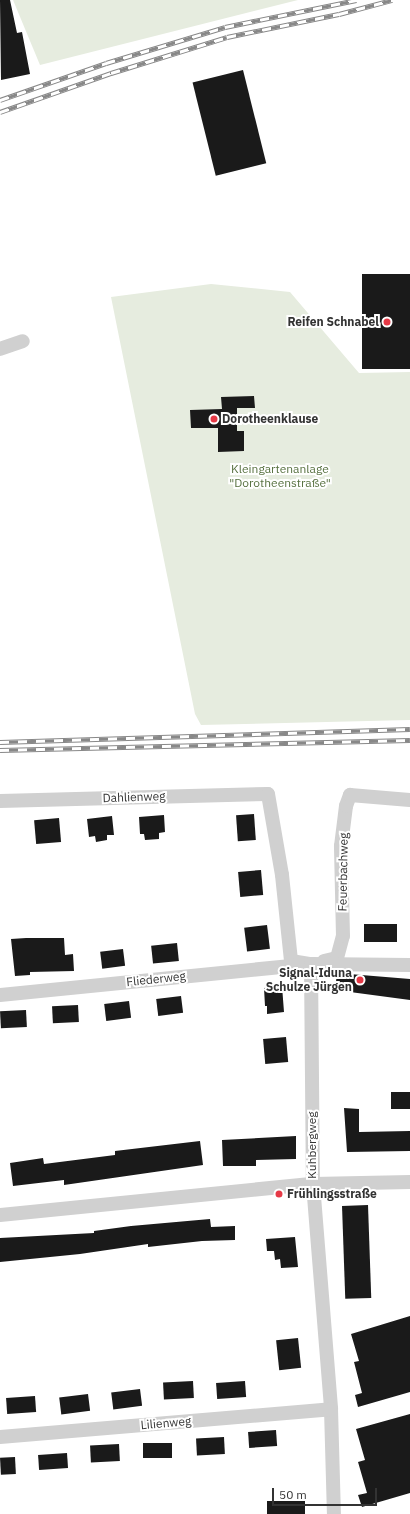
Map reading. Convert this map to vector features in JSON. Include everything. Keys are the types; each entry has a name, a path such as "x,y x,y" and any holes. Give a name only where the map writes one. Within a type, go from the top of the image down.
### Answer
{"street":[{"path":"0,349 23,342"},
{"name":"Dahlienweg","path":"0,801 268,794 282,875 290,961 311,964"},
{"name":"Feuerbachweg","path":"311,964 337,958 343,936 341,846 346,806 350,795 410,800"},
{"path":"311,964 410,965"},
{"name":"Fliederweg","path":"0,995 311,964"},
{"name":"Kuhbergweg","path":"311,964 312,1184 331,1409 334,1514"},
{"path":"0,1215 312,1184 410,1182"},
{"name":"Lilienweg","path":"0,1437 331,1409"}],"green space":[{"path":"13,0 298,0 40,65"},
{"name":"Kleingartenanlage \"Dorotheenstraße\"","path":"211,284 290,292 359,373 410,372 410,720 201,725 195,714 111,297"}],"building":[{"path":"0,0 10,0 17,33 22,32 30,74 1,80"},
{"path":"243,70 266,163 216,176 193,83"},
{"name":"Reifen Schnabel","path":"362,274 410,274 410,369 362,369"},
{"name":"Dorotheenklause","path":"254,396 255,408 237,408 237,431 244,431 244,451 218,452 218,428 191,428 190,410 222,409 221,397"},
{"path":"254,814 256,840 238,841 236,815"},
{"path":"164,815 165,832 159,833 159,839 145,840 144,834 140,834 139,817"},
{"path":"112,816 114,835 107,835 107,840 96,842 95,836 89,837 87,819"},
{"path":"59,818 61,842 36,844 34,820"},
{"path":"261,870 263,895 240,897 238,872"},
{"path":"364,924 397,924 397,942 364,942"},
{"path":"267,925 270,949 247,952 244,928"},
{"path":"64,938 65,955 73,954 74,971 30,972 30,975 15,976 11,939"},
{"path":"177,943 179,961 153,964 151,946"},
{"path":"123,949 125,966 102,969 100,952"},
{"path":"337,973 410,979 410,1000 335,990"},
{"path":"282,986 284,1012 267,1014 264,988"},
{"path":"181,996 183,1013 158,1016 156,999"},
{"path":"129,1001 131,1018 106,1021 104,1004"},
{"path":"78,1005 79,1022 53,1023 52,1006"},
{"path":"26,1010 27,1027 1,1028 0,1011"},
{"path":"286,1037 288,1062 265,1064 263,1039"},
{"path":"391,1092 410,1092 410,1109 391,1109"},
{"path":"344,1108 359,1109 359,1132 410,1131 410,1151 347,1152"},
{"path":"296,1136 296,1159 256,1160 256,1166 223,1166 222,1140"},
{"path":"200,1141 203,1165 64,1185 64,1180 13,1186 10,1163 43,1158 44,1164 115,1155 115,1151"},
{"path":"368,1205 371,1298 345,1299 342,1206"},
{"path":"210,1219 211,1227 235,1226 235,1240 202,1241 148,1247 148,1244 80,1254 0,1262 0,1238 94,1233 94,1231 131,1226"},
{"path":"295,1237 298,1267 281,1268 280,1259 275,1260 274,1251 267,1251 266,1239"},
{"path":"410,1316 410,1392 358,1407 355,1395 362,1393 354,1362 359,1361 351,1334"},
{"path":"298,1338 301,1368 279,1370 276,1340"},
{"path":"193,1381 194,1398 164,1400 163,1383"},
{"path":"245,1381 246,1397 217,1399 216,1383"},
{"path":"140,1389 142,1406 113,1409 111,1393"},
{"path":"88,1394 90,1411 61,1414 59,1398"},
{"path":"35,1396 36,1412 7,1414 6,1398"},
{"path":"410,1414 410,1493 362,1507 358,1495 367,1493 358,1462 365,1460 356,1429"},
{"path":"276,1430 277,1446 249,1448 248,1432"},
{"path":"224,1437 225,1454 197,1455 196,1438"},
{"path":"143,1443 172,1443 172,1458 143,1458"},
{"path":"119,1444 120,1461 91,1462 90,1446"},
{"path":"67,1453 68,1468 39,1470 38,1455"},
{"path":"15,1457 16,1474 1,1475 0,1458"},
{"path":"267,1501 305,1501 305,1514 267,1514"}],"railway":[{"path":"0,100 106,63 225,27 356,0"},
{"path":"0,112 111,73 227,37 339,14 392,0"},
{"path":"0,742 410,729"},
{"path":"0,750 410,740"}],"place":[{"name":"Reifen Schnabel","path":"387,322"},
{"name":"Dorotheenklause","path":"214,419"},
{"name":"Signal-Iduna Schulze Jürgen","path":"360,980"},
{"name":"Frühlingsstraße","path":"279,1194"}]}
